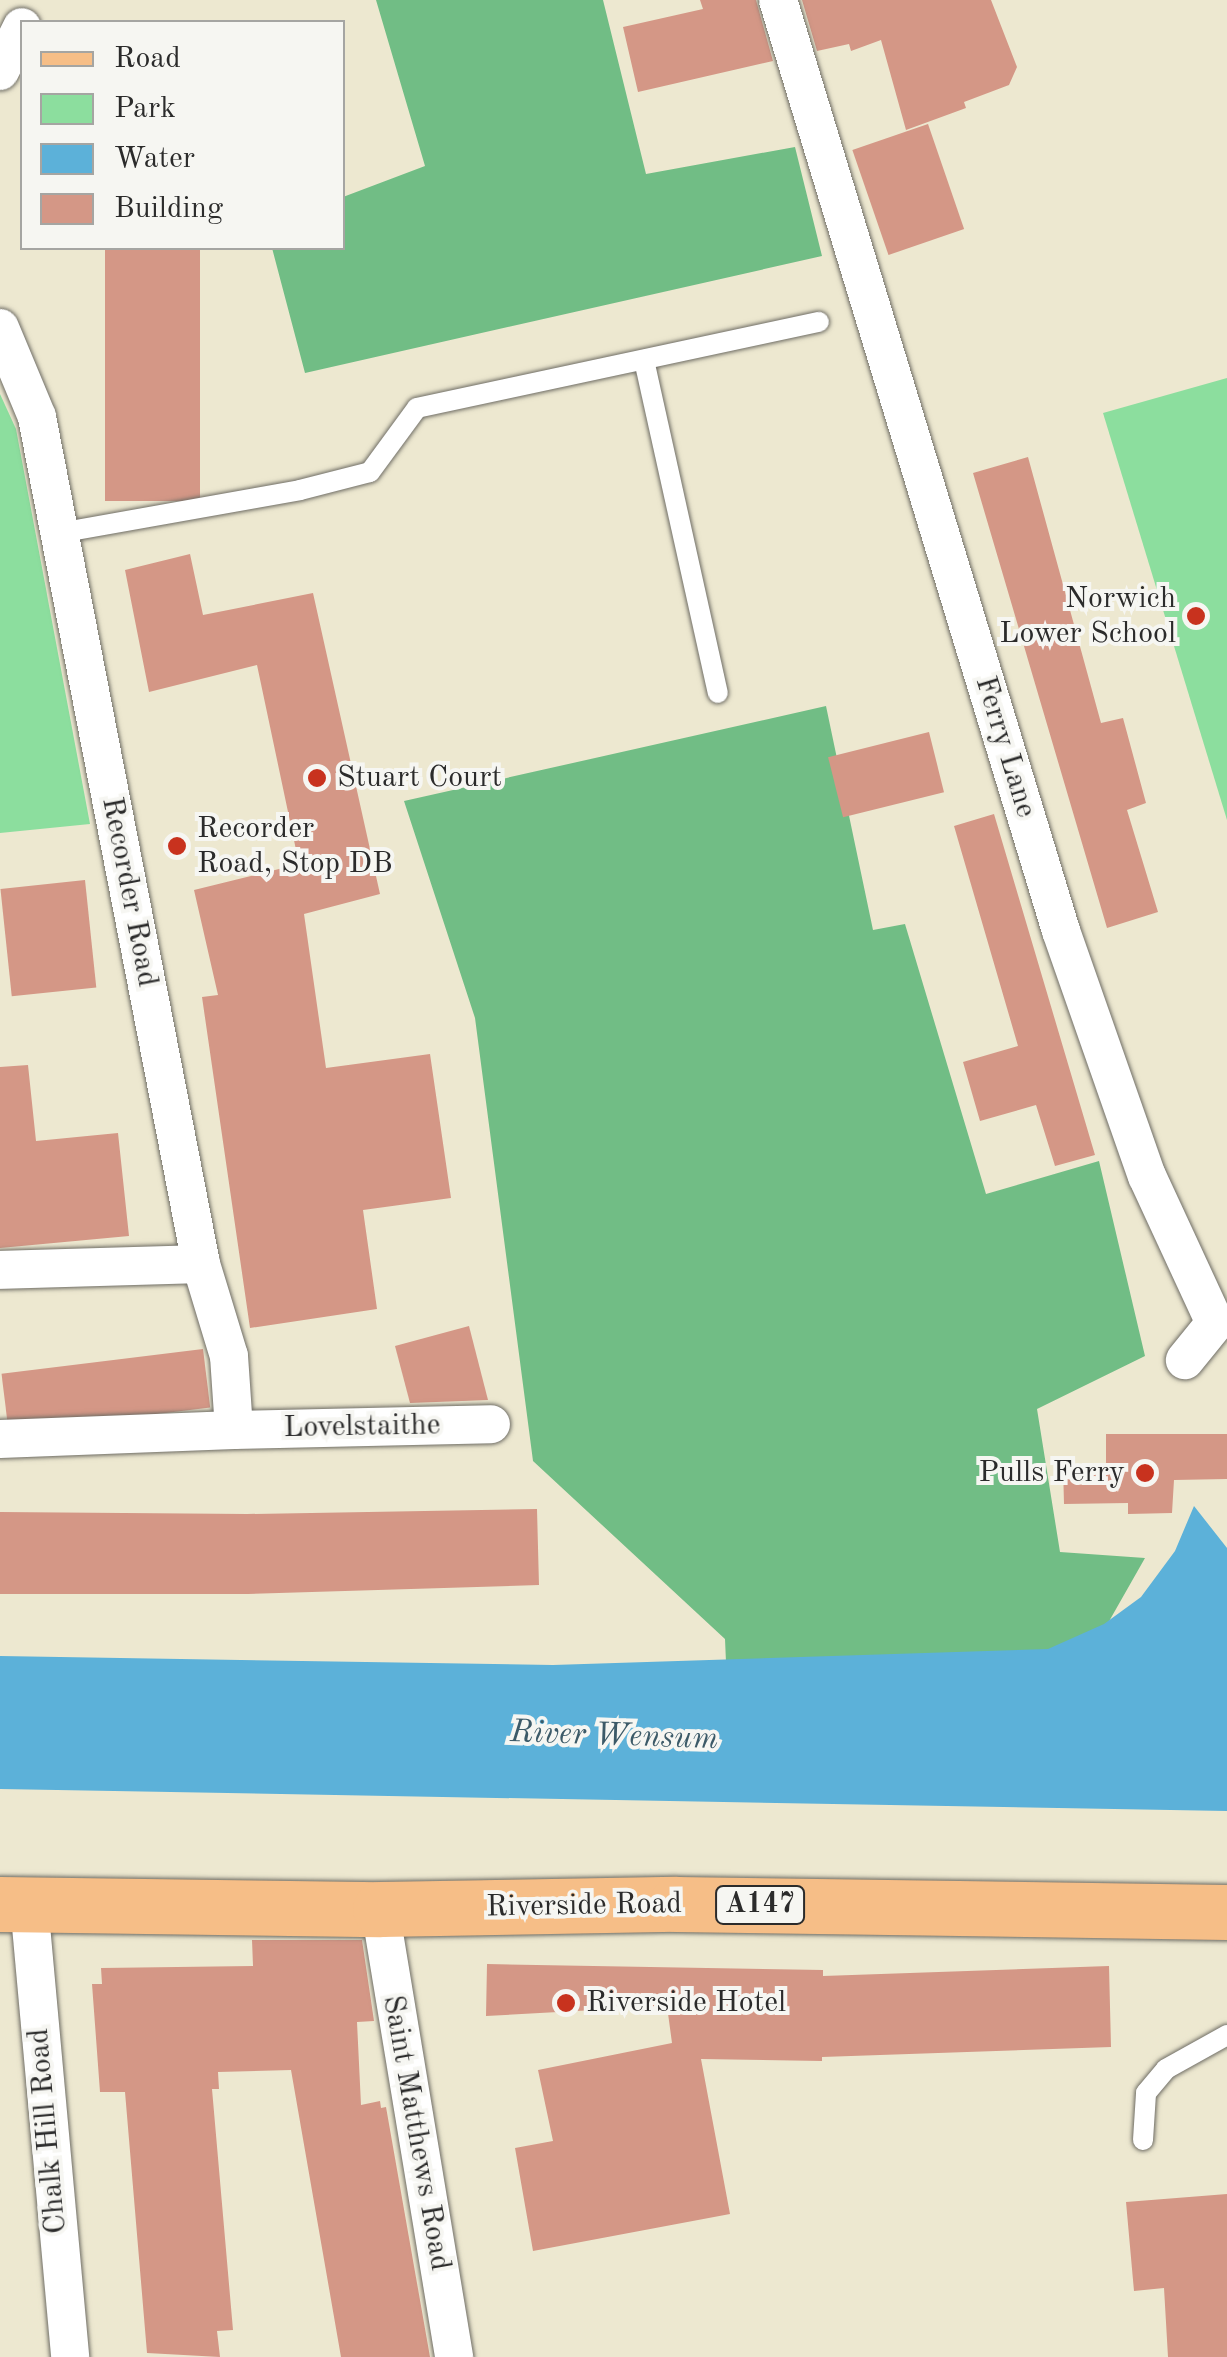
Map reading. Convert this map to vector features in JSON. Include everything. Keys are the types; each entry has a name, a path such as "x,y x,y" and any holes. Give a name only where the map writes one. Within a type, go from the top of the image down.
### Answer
{"main road":[{"name":"Riverside Road","path":"15,1904 380,1909 676,1904 1227,1912"}],"street":[{"name":"Ferry Lane","path":"778,0 1061,931 1146,1176 1215,1323 1185,1360"},
{"path":"0,71 20,31"},
{"name":"Recorder Road","path":"0,328 37,417 201,1264"},
{"path":"0,1270 201,1264 229,1356 234,1430"},
{"name":"Lovelstaithe","path":"0,1439 490,1424"},
{"name":"Chalk Hill Road","path":"15,1904 70,2357"},
{"name":"Saint Matthews Road","path":"380,1909 454,2357"}],"lane":[{"path":"59,533 300,490 370,472 417,408 819,322"},
{"path":"644,360 718,692"},
{"path":"1143,2140 1146,2093 1166,2069 1227,2035"}],"green space":[{"path":"376,0 603,0 646,174 795,147 822,256 305,373 273,250 345,250 345,196 425,166"},
{"name":"Norwich Lower School","path":"1227,378 1227,820 1103,413"},
{"path":"0,394 16,429 90,824 0,833"},
{"path":"826,706 873,930 905,924 986,1194 1099,1161 1145,1356 1037,1409 1060,1552 1145,1558 1091,1653 728,1709 725,1639 533,1461 475,1018 404,801"}],"water":[{"name":"River Wensum","path":"1194,1506 1227,1548 1227,1811 0,1789 0,1656 553,1665 1048,1649 1104,1624 1141,1597 1175,1551"}],"building":[{"path":"700,0 756,0 773,61 638,92 623,27 703,9"},
{"path":"802,0 991,0 1017,67 1009,85 964,102 966,108 906,130 881,40 851,51 849,44 817,51"},
{"path":"928,124 964,229 888,255 852,150"},
{"path":"105,250 200,250 200,501 105,501"},
{"path":"1028,457 1101,723 1123,718 1146,803 1127,810 1158,912 1107,928 973,473"},
{"path":"190,554 203,615 313,593 380,894 304,914 326,1068 430,1054 451,1198 363,1210 377,1309 250,1328 202,997 218,995 194,890 299,864 257,665 149,692 125,570"},
{"path":"929,732 944,792 843,817 828,757"},
{"path":"994,814 1095,1155 1055,1166 1036,1105 980,1121 963,1062 1018,1046 954,826"},
{"path":"85,880 96,987 12,996 0,889"},
{"path":"28,1065 36,1141 118,1133 129,1236 0,1248 0,1067"},
{"path":"469,1326 488,1400 410,1403 395,1346"},
{"path":"203,1349 210,1408 9,1432 2,1374"},
{"name":"Pulls Ferry","path":"1106,1434 1227,1434 1227,1479 1174,1480 1172,1513 1128,1514 1128,1503 1064,1504 1063,1466 1106,1465"},
{"path":"537,1509 539,1585 248,1594 0,1594 0,1512 247,1514"},
{"path":"252,1940 362,1940 374,2021 357,2022 361,2105 380,2101 381,2108 386,2107 430,2357 341,2357 291,2070 218,2072 219,2089 212,2089 233,2330 217,2331 220,2357 147,2353 125,2092 100,2092 92,1984 102,1984 101,1968 253,1966"},
{"path":"487,1964 823,1970 823,1976 1109,1966 1111,2047 822,2057 822,2061 701,2059 730,2214 533,2251 515,2148 553,2141 538,2070 672,2043 667,2006 486,2016"},
{"path":"1227,2194 1227,2357 1168,2357 1164,2288 1134,2291 1126,2202"}],"place":[{"name":"Norwich Lower School","path":"1196,616"},
{"name":"Stuart Court","path":"317,778"},
{"name":"Recorder Road, Stop DB","path":"177,846"},
{"name":"Pulls Ferry","path":"1145,1473"},
{"name":"Riverside Hotel","path":"566,2003"}]}
